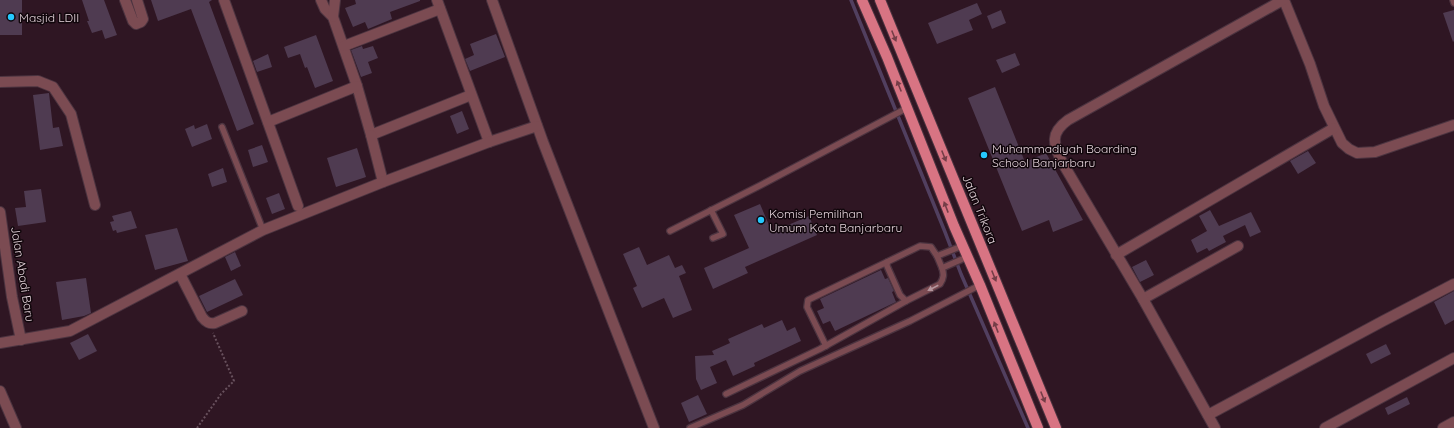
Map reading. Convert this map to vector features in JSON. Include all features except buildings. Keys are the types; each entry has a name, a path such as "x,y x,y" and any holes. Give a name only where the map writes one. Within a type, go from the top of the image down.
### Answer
{"main road":[{"path":"862,0 1038,428"},
{"name":"Jalan Trikora","path":"880,0 1056,428"},
{"path":"1004,348 1020,341"}],"street":[{"path":"125,0 133,21 136,24 141,22 143,18 137,0"},
{"path":"224,0 298,206"},
{"path":"321,0 325,9 333,17 344,46 357,86 383,182"},
{"path":"333,17 335,0"},
{"path":"492,0 537,126 654,428"},
{"path":"1215,428 1143,299 1062,162 1055,143 1056,131 1068,120 1259,12 1283,0 1310,64 1324,106 1342,143 1349,149 1357,153 1375,152 1399,142 1454,125"},
{"path":"344,46 438,5 489,142"},
{"path":"0,82 38,81 53,87 71,114 95,205"},
{"path":"268,122 357,86"},
{"path":"371,135 471,95"},
{"path":"0,343 70,331 263,230 383,182 489,142 537,126"},
{"path":"1116,255 1334,128"},
{"name":"Jalan Abadi Baru","path":"0,212 12,297 21,340"},
{"path":"1143,299 1238,246"},
{"path":"180,274 202,318 208,323 215,323 242,311"},
{"path":"1208,415 1383,320 1454,284"},
{"path":"1325,428 1454,358"},
{"path":"0,391 16,428"},
{"path":"1443,428 1454,422"}],"lane":[{"path":"670,231 906,108"},
{"path":"222,127 263,230"},
{"path":"711,210 722,234 713,238"},
{"path":"726,394 826,346 906,301 940,284 944,274 937,256 931,247 920,246 808,300 807,307 826,346"},
{"path":"937,256 962,246"},
{"path":"942,268 967,257"},
{"path":"887,262 887,266 900,295 906,301"},
{"path":"690,428 743,405 800,371 910,321 980,285"}],"path":[{"path":"197,428 221,394 234,382 218,342 208,323"}],"waterway":[{"path":"851,0 961,274 1028,428"}],"place":[{"name":"Masjid LDII","path":"11,17"},
{"name":"Muhammadiyah Boarding School Banjarbaru","path":"984,155"},
{"name":"Komisi Pemilihan Umum Kota Banjarbaru","path":"761,220"}]}
